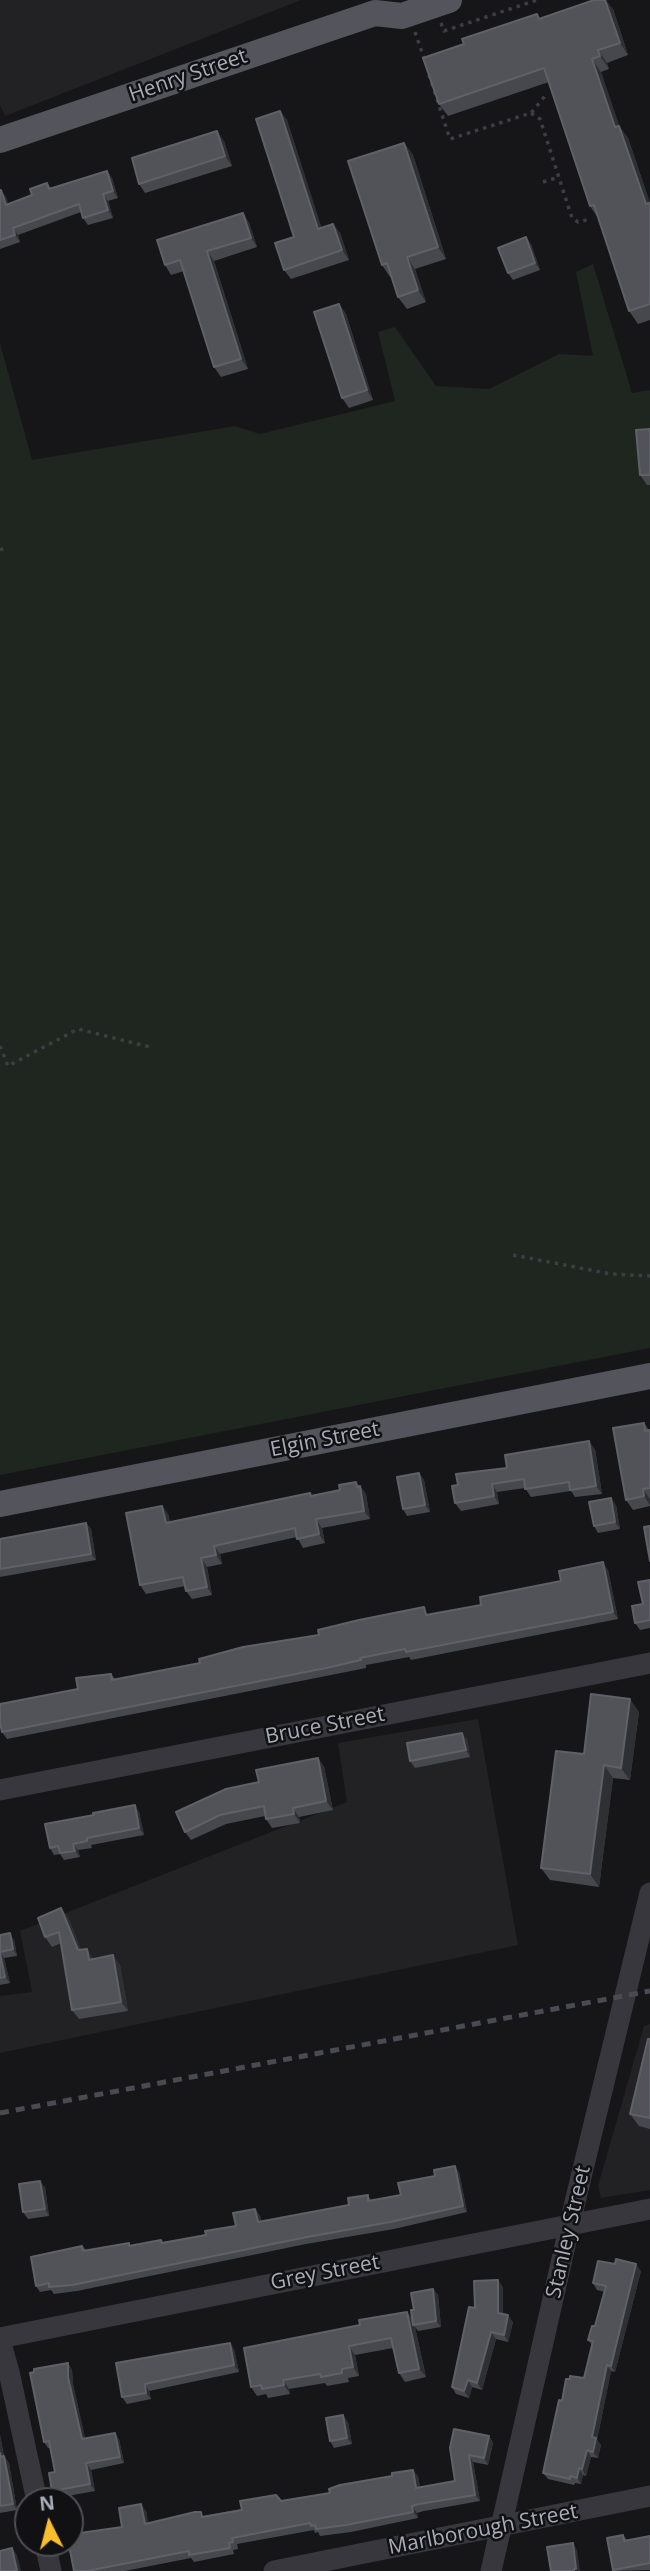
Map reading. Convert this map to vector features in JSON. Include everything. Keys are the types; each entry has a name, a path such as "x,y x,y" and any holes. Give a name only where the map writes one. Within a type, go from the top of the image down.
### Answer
{"main road":[{"name":"Henry Street","path":"0,140 391,9 449,0"},
{"name":"Elgin Street","path":"0,1504 650,1376"}],"street":[{"name":"Bruce Street","path":"0,1790 650,1662"},
{"name":"Stanley Street","path":"491,2571 570,2224 650,1893"},
{"name":"Grey Street","path":"0,2339 650,2209"},
{"path":"0,2339 34,2487"},
{"name":"Marlborough Street","path":"274,2571 650,2496"}],"path":[{"path":"444,31 537,0"},
{"path":"391,9 450,139 531,113 545,96"},
{"path":"531,113 540,119 572,218 578,222 590,219"},
{"path":"543,182 559,177"},
{"path":"0,550 7,547"},
{"path":"0,1046 8,1066 78,1029 150,1047"},
{"path":"513,1255 611,1274 650,1276"}],"shaded area":[{"path":"0,0 301,0 5,116 0,105"},
{"path":"593,264 632,393 650,390 650,1348 0,1475 0,343 32,460 235,426 260,434 395,401 378,332 395,327 436,386 489,389 559,354 593,356 576,272"},
{"path":"478,1719 518,1945 0,2053 0,1996 32,1992 20,1931 347,1802 338,1743"},
{"path":"650,2024 650,2190 601,2198 598,2186 644,2026"}],"building":[{"path":"594,0 605,0 620,43 598,50 600,56 592,59 615,127 619,126 646,204 650,203 650,304 629,311 594,205 590,206 544,68 439,104 423,58 464,44 462,39 537,14 539,19"},
{"path":"280,111 318,229 333,224 342,250 284,270 275,243 294,237 256,119"},
{"path":"217,131 225,156 139,184 132,158"},
{"path":"404,143 438,247 407,257 418,290 398,297 387,263 382,265 348,161"},
{"path":"107,171 113,191 103,194 108,210 83,218 79,204 13,228 15,235 0,240 0,190 6,205 32,195 30,189 47,183 49,189"},
{"path":"243,213 251,238 207,251 241,359 214,367 180,260 165,265 157,240"},
{"path":"526,237 535,263 508,273 498,248"},
{"path":"339,304 367,390 342,398 314,312"},
{"path":"650,429 650,475 640,475 636,430"},
{"path":"644,1423 645,1431 650,1430 650,1488 643,1489 644,1496 626,1500 613,1428"},
{"path":"589,1441 596,1486 570,1490 569,1482 525,1489 524,1479 492,1484 494,1496 455,1503 452,1486 458,1485 456,1474 507,1468 505,1455"},
{"path":"419,1473 425,1505 403,1509 397,1477"},
{"path":"356,1482 357,1487 360,1486 364,1511 316,1519 319,1534 297,1539 295,1528 214,1546 216,1555 201,1558 207,1587 186,1591 183,1577 140,1585 126,1513 162,1506 166,1523 310,1493 311,1496 340,1490 339,1485"},
{"path":"611,1498 615,1522 594,1526 589,1502"},
{"path":"86,1523 91,1554 0,1569 0,1539"},
{"path":"650,1526 650,1561 644,1527"},
{"path":"603,1562 613,1612 406,1652 405,1649 326,1668 2,1732 0,1704 78,1689 76,1678 111,1674 112,1680 200,1663 199,1659 243,1647 319,1635 318,1630 359,1620 424,1607 426,1615 481,1605 480,1597 561,1581 559,1571"},
{"path":"650,1580 650,1620 635,1623 632,1606 643,1604 638,1582"},
{"path":"591,1694 630,1699 621,1768 604,1765 590,1874 541,1868 556,1751 584,1754"},
{"path":"462,1733 466,1750 410,1761 407,1743"},
{"path":"318,1758 326,1801 293,1808 294,1814 266,1819 264,1806 220,1815 185,1832 176,1812 226,1789 259,1782 256,1770"},
{"path":"135,1805 139,1828 87,1838 87,1841 73,1844 75,1851 60,1853 58,1846 50,1848 45,1824"},
{"path":"61,1908 78,1950 87,1949 89,1960 113,1955 121,2002 72,2010 59,1932 45,1937 38,1918"},
{"path":"10,1933 13,1949 0,1952 0,1935"},
{"path":"0,1953 5,1977 0,1978"},
{"path":"650,2039 650,2118 630,2114"},
{"path":"455,2166 463,2206 72,2285 49,2287 49,2283 36,2286 31,2257 82,2246 83,2251 129,2243 129,2246 161,2240 162,2243 206,2235 205,2231 236,2226 233,2213 255,2209 258,2222 349,2205 348,2198 368,2195 368,2201 401,2195 398,2183 435,2176 434,2170"},
{"path":"40,2181 45,2209 23,2212 19,2184"},
{"path":"616,2259 636,2264 611,2366 607,2365 592,2437 596,2438 593,2452 587,2450 577,2478 543,2473 566,2379 570,2379 570,2376 584,2378 593,2341 588,2340 592,2326 595,2326 606,2286 593,2283 598,2261 615,2264"},
{"path":"498,2280 498,2313 508,2315 504,2335 491,2332 477,2383 468,2380 464,2391 452,2387 469,2307 475,2308 474,2281"},
{"path":"433,2289 436,2321 413,2325 411,2293"},
{"path":"407,2312 419,2369 399,2373 391,2338 349,2346 353,2367 342,2369 342,2373 283,2380 284,2385 262,2389 261,2385 251,2387 244,2348 360,2325 359,2320"},
{"path":"230,2343 234,2365 145,2384 146,2393 122,2397 116,2363"},
{"path":"68,2363 68,2377 82,2439 115,2433 120,2457 86,2463 90,2484 51,2487 49,2473 55,2472 49,2441 44,2442 30,2373 34,2372 34,2369"},
{"path":"343,2415 347,2438 330,2441 326,2418"},
{"path":"454,2429 489,2436 484,2458 469,2455 475,2495 419,2504 412,2506 413,2512 346,2525 316,2529 315,2525 311,2526 310,2523 232,2538 230,2548 189,2555 189,2551 87,2571 74,2571 71,2557 84,2557 84,2532 122,2527 119,2508 141,2504 145,2524 195,2512 201,2512 202,2517 242,2510 240,2501 276,2495 281,2501 330,2493 329,2489 340,2485 413,2470 416,2488 455,2481 450,2448"},
{"path":"0,2453 1,2457 4,2456 13,2504 0,2506"},
{"path":"623,2535 624,2541 650,2536 650,2563 613,2570 607,2538"},
{"path":"573,2543 576,2569 551,2571 547,2547"},
{"path":"12,2548 17,2571 0,2571 0,2551"}],"railway":[{"path":"0,2113 650,1991"}]}
